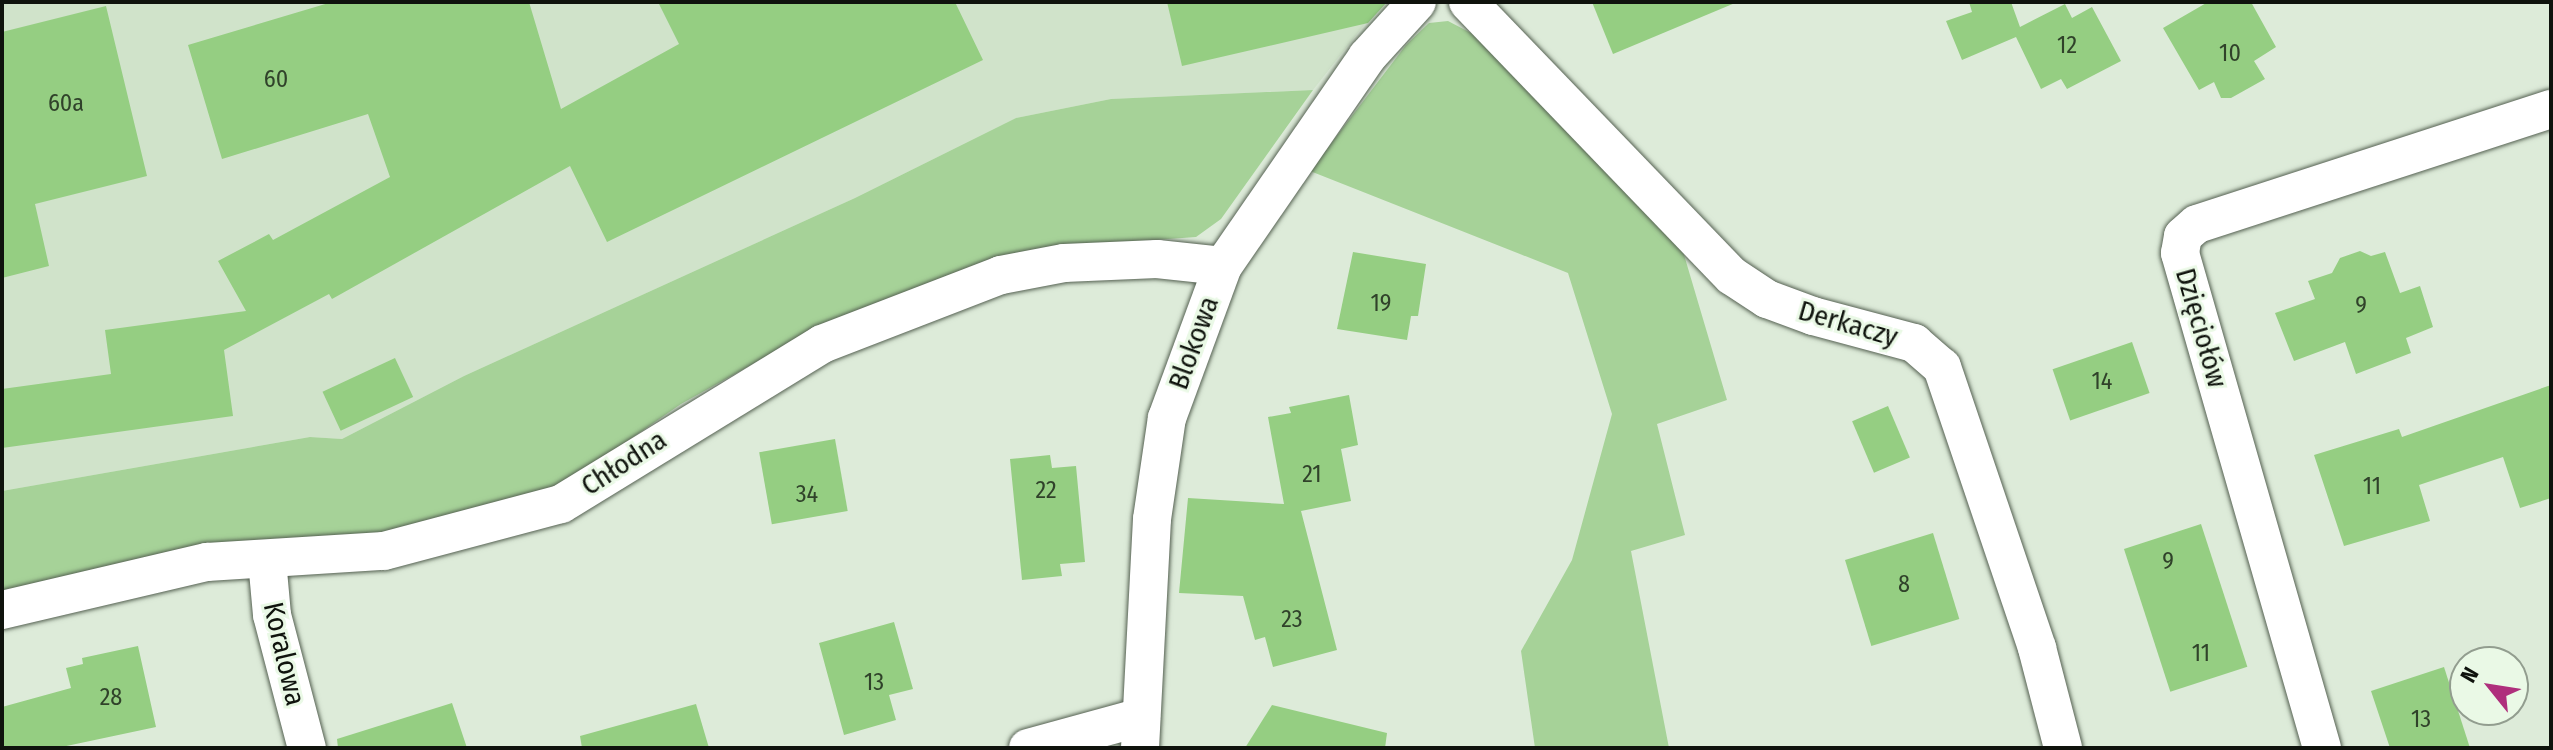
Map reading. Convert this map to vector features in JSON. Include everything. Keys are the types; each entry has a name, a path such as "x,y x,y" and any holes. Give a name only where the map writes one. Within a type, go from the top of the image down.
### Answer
{"street":[{"name":"Blokowa","path":"1140,732 1152,519 1167,418 1223,266 1329,108 1417,2"},
{"name":"Derkaczy","path":"1468,2 1732,276 1767,299 1813,316 1914,343 1942,367 2037,648 2063,748"},
{"name":"Dzięciołów","path":"2322,748 2180,253 2183,236 2197,224 2551,109"},
{"name":"Chłodna","path":"2,610 207,562 384,551 561,504 822,344 1001,275 1064,263 1157,259 1223,266"},
{"name":"Koralowa","path":"267,560 272,615 307,748"},
{"path":"1028,748 1140,732"}],"shaded area":[{"path":"2,2 1382,2 1313,90 1111,99 1016,118 855,198 464,376 342,439 310,437 2,491"}],"green space":[{"path":"1448,21 1492,44 1682,248 1727,400 1657,424 1685,535 1631,551 1669,748 1535,748 1521,651 1572,560 1612,414 1568,273 1310,171 1406,45 1429,23"},
{"path":"1313,90 1221,219 1196,237 1057,247 814,330 681,404 558,489 403,535 2,593 2,491 310,437 342,439 464,376 855,198 1016,118 1111,99"}],"building":[{"path":"332,2 529,2 561,109 679,44 658,2 955,2 983,60 607,242 570,166 332,299 329,294 224,350 233,416 2,448 2,389 111,374 105,330 246,311 218,261 269,234 273,240 390,177 368,114 222,159 188,45"},
{"path":"1167,2 1387,2 1368,23 1182,66"},
{"path":"1592,2 1735,2 1735,3 1613,54"},
{"path":"1969,2 2011,2 2020,27 2065,4 2072,18 2092,7 2121,61 2067,89 2061,79 2041,89 2016,37 1962,60 1946,21 1972,12"},
{"path":"2208,2 2251,2 2276,47 2254,61 2265,79 2231,98 2221,98 2214,82 2199,90 2163,28"},
{"path":"106,6 147,176 35,204 49,266 2,278 2,32"},
{"path":"2360,251 2371,256 2385,252 2400,293 2420,286 2433,327 2406,338 2411,353 2356,374 2345,342 2294,361 2275,313 2315,299 2308,281 2332,273 2340,258"},
{"path":"1353,252 1426,264 1418,316 1411,316 1407,340 1337,329"},
{"path":"2132,342 2150,393 2070,420 2053,369"},
{"path":"395,358 413,397 341,431 322,392"},
{"path":"2551,385 2551,498 2520,508 2503,457 2419,485 2430,521 2344,546 2314,455 2399,429 2402,437"},
{"path":"1349,395 1358,445 1341,449 1351,501 1301,511 1337,650 1273,667 1265,637 1255,640 1243,596 1179,593 1188,498 1284,504 1268,417 1291,413 1289,407"},
{"path":"1888,406 1910,458 1874,473 1852,421"},
{"path":"835,439 848,511 772,524 759,452"},
{"path":"1050,455 1052,468 1076,466 1085,562 1060,564 1062,576 1022,580 1010,459"},
{"path":"2201,524 2247,667 2170,692 2124,549"},
{"path":"1933,533 1959,619 1871,646 1845,560"},
{"path":"894,622 913,689 889,695 896,720 844,735 819,643"},
{"path":"138,646 156,727 57,748 2,748 2,707 71,688 66,668 83,664 82,658"},
{"path":"2444,667 2449,683 2449,726 2463,726 2470,748 2390,748 2371,691"},
{"path":"452,703 467,748 338,748 337,739"},
{"path":"696,704 709,748 582,748 580,736"},
{"path":"1272,705 1387,733 1385,748 1245,748"}]}
